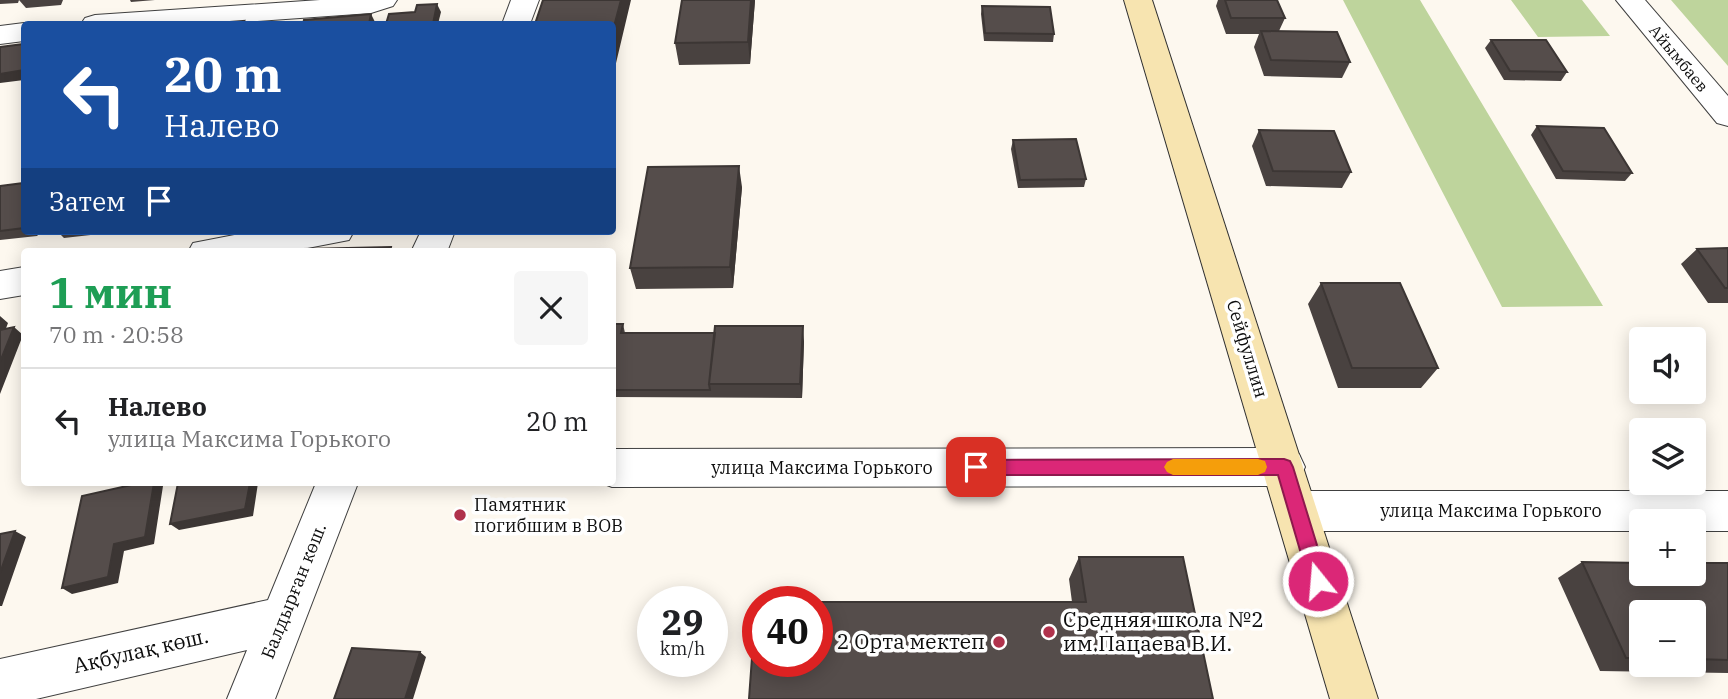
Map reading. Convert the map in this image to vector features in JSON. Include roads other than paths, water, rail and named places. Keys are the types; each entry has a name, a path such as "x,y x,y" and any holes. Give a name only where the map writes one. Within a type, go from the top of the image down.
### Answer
{"street":[{"path":"139,21 371,5 383,0"},
{"path":"517,21 525,0"},
{"name":"Сейфуллин","path":"1138,0 1354,699"},
{"name":"Айымбаев","path":"1630,0 1728,116"},
{"path":"0,35 21,32"},
{"path":"231,248 312,235"},
{"path":"0,285 21,282"},
{"name":"улица Максима Горького","path":"616,468 1284,467"},
{"name":"Балдырған көш.","path":"251,699 336,486"},
{"name":"улица Максима Горького","path":"1297,510 1728,510"},
{"name":"Ақбулақ көш.","path":"0,683 283,619"}],"place":[{"name":"Памятник погибшим в ВОВ","path":"460,515"},
{"name":"Средняя школа №2 им.Пацаева В.И.","path":"1049,632"},
{"name":"2 Орта мектеп","path":"999,642"}]}
